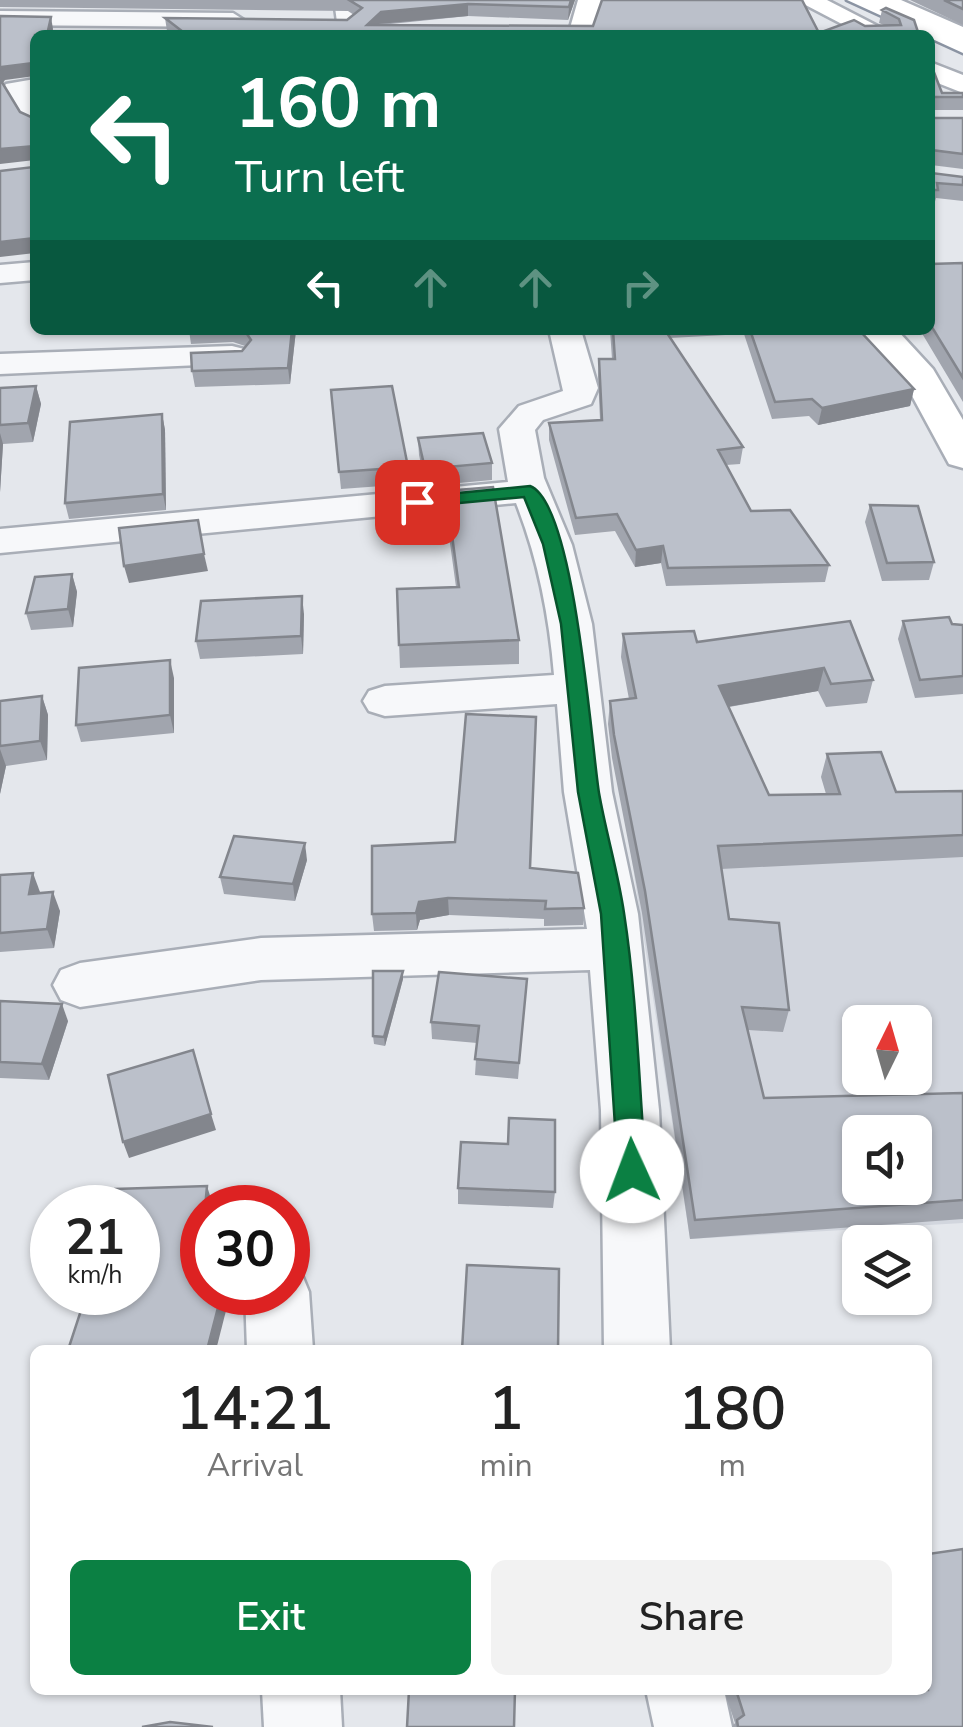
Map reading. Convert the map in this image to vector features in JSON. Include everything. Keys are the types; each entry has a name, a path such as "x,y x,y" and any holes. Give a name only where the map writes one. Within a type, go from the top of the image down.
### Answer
{"main road":[{"path":"573,30 590,0"},
{"path":"779,0 842,30"},
{"path":"808,0 872,30"},
{"path":"828,0 892,30"},
{"path":"859,0 927,30"},
{"path":"882,0 963,36"},
{"path":"935,34 963,46"},
{"path":"935,50 963,62"},
{"path":"935,59 963,72"},
{"path":"935,72 963,85"},
{"path":"882,335 920,377 963,456"}],"street":[{"path":"0,18 249,21"},
{"path":"17,89 30,111"},
{"path":"0,274 30,271"},
{"path":"566,335 581,388 579,397 522,420 517,429 530,491 552,544 571,624 588,792 615,950 630,1110 637,1345"},
{"path":"0,364 126,344 232,356"},
{"path":"0,540 530,491"},
{"path":"384,701 580,688"},
{"path":"80,985 261,959 615,950"},
{"path":"278,1315 280,1345"},
{"path":"300,1695 303,1727"},
{"path":"686,1695 693,1727"}],"shaded area":[{"path":"963,808 963,1223 842,1225 842,1230 690,1239 626,822"}],"building":[{"path":"349,0 571,0 569,7 468,4 381,12 367,25 593,26 602,0 802,0 817,30 181,30 165,18 347,20 362,8"},
{"path":"944,0 963,0 963,9"},
{"path":"886,8 914,20 917,30 827,30 854,20 865,26 901,25 899,19 882,10"},
{"path":"0,16 51,17 48,30 30,30 30,64 0,69"},
{"path":"935,75 942,93 963,93 963,97 935,97"},
{"path":"0,79 20,112 30,117 30,146 0,149"},
{"path":"935,118 963,118 963,154 935,150"},
{"path":"30,167 30,239 0,242 0,171"},
{"path":"935,174 963,177 963,185 937,183 938,190"},
{"path":"963,263 963,378 935,332 935,264"},
{"path":"248,335 291,335 288,368 192,371 191,353 242,351 251,340"},
{"path":"613,335 668,335 743,447 718,450 751,511 790,510 829,565 668,568 663,546 636,550 617,514 576,518 549,423 602,420 599,359 615,359"},
{"path":"752,335 864,335 914,389 822,408 812,399 775,402"},
{"path":"36,386 28,423 0,425 0,388"},
{"path":"392,386 408,467 339,472 331,390"},
{"path":"162,414 163,494 65,503 70,422"},
{"path":"483,433 492,463 425,469 418,438"},
{"path":"493,487 519,640 399,645 397,589 459,587 446,491"},
{"path":"870,505 918,506 934,562 887,563"},
{"path":"198,520 204,554 124,566 119,528"},
{"path":"72,574 68,609 26,613 35,577"},
{"path":"302,596 301,636 196,641 201,601"},
{"path":"949,617 952,624 963,625 963,676 920,680 903,621"},
{"path":"850,621 873,680 831,684 824,668 719,686 769,795 840,794 827,754 881,752 896,792 963,791 963,835 718,846 729,919 779,923 789,1010 742,1007 764,1098 963,1093 963,1200 932,1202 932,1115 842,1115 842,1205 896,1205 695,1220 645,891 610,701 636,698 623,634 694,631 697,642"},
{"path":"170,660 170,715 76,725 79,668"},
{"path":"42,696 40,741 0,746 0,701"},
{"path":"466,714 536,717 530,868 578,873 584,908 545,909 546,901 448,898 419,902 416,913 372,914 372,846 455,842"},
{"path":"234,836 305,843 293,884 220,877"},
{"path":"33,873 29,894 53,892 47,929 0,933 0,875"},
{"path":"373,971 403,971 384,1037 373,1036"},
{"path":"439,972 527,979 519,1063 475,1059 479,1026 431,1022"},
{"path":"0,1001 62,1004 42,1064 0,1062"},
{"path":"193,1050 211,1114 123,1142 108,1075"},
{"path":"509,1118 555,1120 555,1192 458,1188 461,1142 508,1144"},
{"path":"180,1187 180,1315 216,1315 208,1345 70,1345 79,1315 160,1315 160,1188"},
{"path":"467,1265 559,1269 558,1345 462,1345"},
{"path":"963,1549 963,1727 738,1727 737,1720 744,1715 738,1695 932,1695 932,1553"},
{"path":"409,1695 515,1695 514,1727 407,1727"},
{"path":"170,1722 213,1727 142,1727"}],"route":[{"path":"417,502 530,491 552,544 571,624 588,792 612,914 632,1171"}]}
